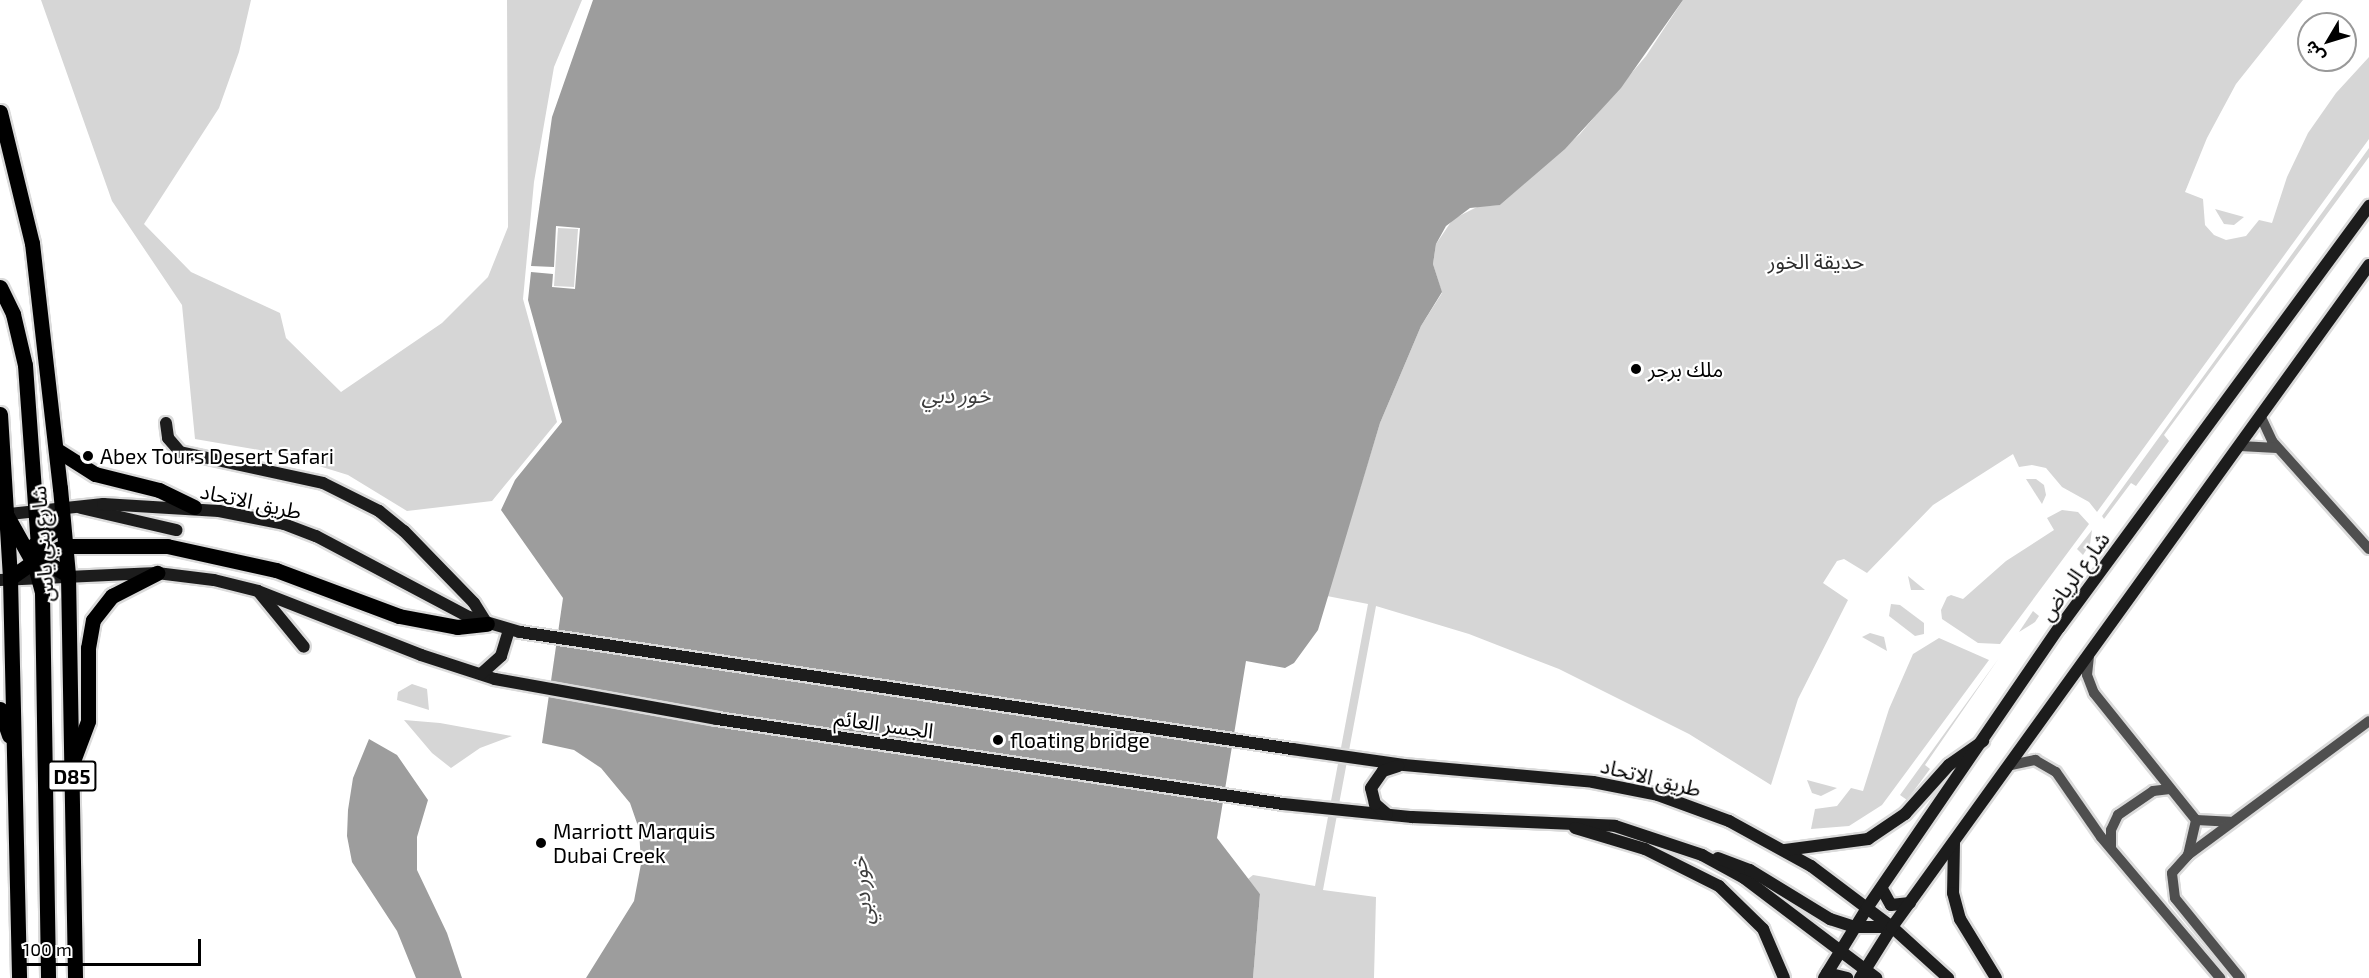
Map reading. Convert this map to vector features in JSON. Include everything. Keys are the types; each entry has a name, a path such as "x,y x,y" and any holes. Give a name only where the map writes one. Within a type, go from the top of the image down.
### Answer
{"main road":[{"name":"شارع بني ياس","path":"0,112 32,243 57,450 68,575 75,978"},
{"name":"شارع الرياض","path":"1826,976 1840,949 1867,908 1986,739 2059,628 2369,206"},
{"path":"1863,974 1892,927 2011,765 2369,265"},
{"path":"0,287 21,340 38,511 34,552 39,576 48,978"},
{"name":"شارع بني ياس","path":"0,414 2,515 13,743 19,978"},
{"path":"4,551 34,552 64,546 130,544 204,552 276,570 399,616 457,627 487,624 469,598 404,531 379,511 352,495 304,477 180,452 168,438 166,423"},
{"path":"57,450 95,474 159,490 194,507"},
{"name":"طريق الاتحاد","path":"2,515 62,510 77,506 133,503 194,507 251,516 305,532 487,624 509,630"},
{"path":"77,506 101,515 146,520 176,530"},
{"path":"5,579 54,530 62,510"},
{"path":"2,515 34,552 52,568 68,575"},
{"path":"5,579 157,573 214,580 258,591 421,656 481,674 501,656 509,630"},
{"path":"72,763 88,721 88,648 93,620 112,596 157,573"},
{"path":"258,591 304,647"},
{"name":"الجسر العائم","path":"509,630 1292,749"},
{"name":"الجسر العائم","path":"481,674 717,719 1283,804 1388,815"},
{"path":"0,709 13,743"},
{"path":"1785,850 1834,847 1868,839 1905,814 1949,765 1986,739"},
{"name":"طريق الاتحاد","path":"1292,749 1404,765 1623,787 1688,804 1785,850 1892,927 1948,978"},
{"path":"1404,765 1383,771 1371,788 1375,804 1388,815 1553,821 1615,826 1702,855 1735,863 1818,913 1856,927 1892,927"},
{"path":"1553,821 1645,849 1719,886 1763,929 1784,978"},
{"path":"1954,843 1953,893 1960,919 1996,978"},
{"path":"1702,855 1785,906 1840,949 1863,974 1876,978"},
{"path":"1882,888 1891,905 1910,903"},
{"path":"1826,976 1847,978"}],"street":[{"path":"2261,417 2277,448 2369,549"},
{"path":"2240,446 2277,448"},
{"path":"2089,656 2087,675 2094,693 2196,820 2214,824 2233,822"},
{"path":"2240,978 2172,890 2172,873 2188,855 2369,721"},
{"path":"2011,765 2035,760 2049,765 2111,848 2220,978"},
{"path":"2111,848 2111,830 2118,816 2153,791 2170,789"},
{"path":"2188,855 2196,820"}],"green space":[{"path":"41,0 251,0 239,52 219,108 144,224 191,272 280,313 286,338 341,392 442,323 488,277 508,227 507,0 582,0 554,67 534,182 523,299 557,422 492,501 407,511 348,475 277,453 195,439 182,305 112,201"},
{"name":"حديقة الخور","path":"1683,0 2303,0 2236,84 2207,138 2185,192 2203,199 2205,225 2214,235 2226,240 2246,236 2259,220 2272,223 2287,177 2308,133 2336,93 2369,57 2369,139 2097,512 2089,502 2062,487 2046,468 2032,465 2019,467 2013,454 1933,505 1867,573 1844,559 1837,561 1823,583 1848,600 1798,699 1771,785 1689,734 1559,669 1469,634 1376,606 1323,890 1376,897 1374,978 1253,978 1260,894 1248,879 1253,875 1315,886 1368,604 1327,596 1380,423 1421,326 1442,293 1433,264 1436,244 1453,219 1479,206 1500,205 1580,134 1646,56"},
{"path":"2369,148 2369,157 2164,435 2169,441 2136,486 2131,483 2104,519 2102,516"},
{"path":"2215,209 2244,217 2234,225 2224,224"},
{"path":"558,228 578,229 574,287 554,286"},
{"path":"2026,479 2036,479 2044,485 2046,495 2042,504"},
{"path":"2062,510 2078,512 2089,524 2000,644 1978,643 1942,619 1941,610 1947,597 1951,595 1963,599 2006,561 2054,530 2047,518"},
{"path":"2092,530 2090,544 2083,555 2077,549"},
{"path":"1908,576 1925,590 1911,590"},
{"path":"1891,604 1900,605 1924,623 1924,634 1915,636 1889,616"},
{"path":"2033,611 2039,616 2035,622 2019,632"},
{"path":"1870,633 1884,637 1887,651 1862,637"},
{"path":"1939,638 1989,660 1882,805 1849,826 1811,829 1815,809 1837,806 1851,788 1863,791 1889,709 1913,654"},
{"path":"1999,658 1925,765 1930,769 1907,800 1900,795"},
{"path":"412,684 427,689 429,710 397,700 398,692"},
{"path":"404,720 440,723 512,736 480,748 451,768 432,753"},
{"path":"1807,780 1837,788 1821,796 1812,793"}],"water":[{"name":"خور دبي","path":"593,0 1683,0 1621,88 1565,149 1500,205 1470,208 1446,226 1436,244 1433,264 1442,292 1421,326 1380,423 1318,630 1294,663 1285,668 1246,661 1217,838 1260,894 1253,978 586,978 634,901 641,864 639,829 630,803 601,768 574,750 542,743 563,598 501,510 515,480 562,422 528,300 531,272 553,274 552,287 575,289 580,228 556,226 554,267 531,266 552,117"},
{"path":"369,739 397,755 428,800 417,837 417,870 447,933 462,978 416,978 397,931 352,862 347,836 348,810 353,778"}],"place":[{"name":"ملك برجر","path":"1636,369"},
{"name":"Abex Tours Desert Safari","path":"88,456"},
{"name":"floating bridge","path":"998,740"},
{"name":"Marriott Marquis Dubai Creek","path":"541,843"}]}
